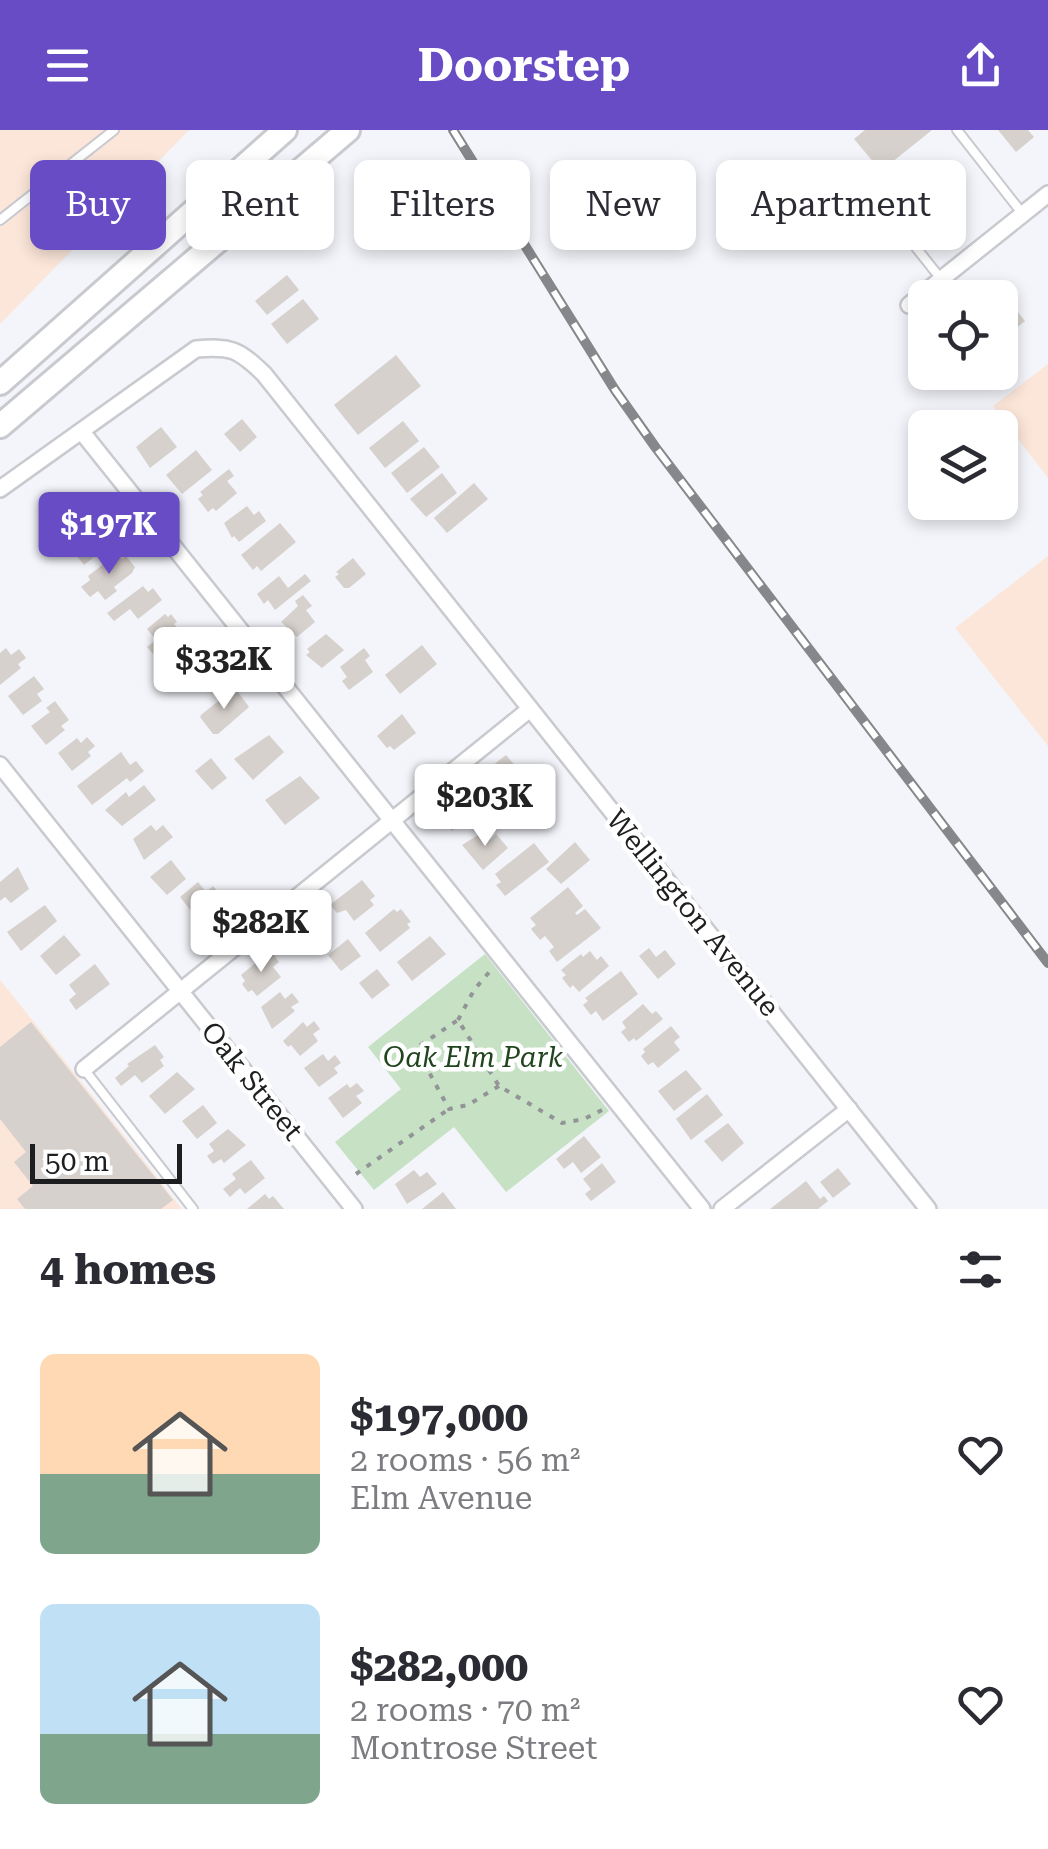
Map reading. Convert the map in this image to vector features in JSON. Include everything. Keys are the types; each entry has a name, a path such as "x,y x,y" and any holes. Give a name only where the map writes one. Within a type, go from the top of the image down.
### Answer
{"main road":[{"path":"0,384 284,130"},
{"path":"0,426 348,130"}],"street":[{"path":"941,280 1048,194"},
{"name":"Wellington Avenue","path":"82,432 196,349 224,347 242,353 264,374 928,1209"},
{"path":"0,489 82,432 702,1209"},
{"path":"84,1070 530,708"},
{"name":"Oak Street","path":"0,765 354,1209"},
{"path":"722,1209 848,1109"}],"lane":[{"path":"0,220 114,130"},
{"path":"957,130 1023,214"},
{"path":"918,250 941,280"},
{"path":"84,1070 192,1209"}],"path":[{"path":"448,1110 416,1048 458,1020 474,990 491,970"},
{"path":"458,1020 500,1086 562,1122 584,1119 602,1110"},
{"path":"356,1174 448,1110 468,1106 500,1086"}],"shaded area":[{"path":"0,130 189,130 160,160 30,160 30,250 72,250 0,324"},
{"path":"1048,364 1048,478 1018,439 1018,410 996,410 993,406"},
{"path":"1048,556 1048,746 955,628"},
{"path":"0,980 33,1021 182,1209 0,1209"}],"green space":[{"name":"Oak Elm Park","path":"485,954 609,1111 506,1192 454,1127 374,1190 335,1142 401,1089 368,1047"}],"building":[{"path":"865,130 932,130 895,160 872,160 854,139"},
{"path":"998,130 1028,130 1034,137 1016,152"},
{"path":"287,275 299,290 267,315 255,301"},
{"path":"303,299 319,319 287,344 271,324"},
{"path":"396,355 421,386 358,435 334,405"},
{"path":"242,419 257,437 240,452 224,434"},
{"path":"403,421 419,441 385,468 369,448"},
{"path":"161,427 177,447 150,468 136,447"},
{"path":"424,447 440,467 407,493 391,473"},
{"path":"196,450 212,470 182,494 166,475"},
{"path":"229,469 234,476 227,481 237,493 216,511 213,508 208,512 198,499 203,495 200,492"},
{"path":"442,473 457,493 426,517 410,499"},
{"path":"474,483 488,499 447,533 434,518"},
{"path":"70,495 77,495 83,502 79,505 85,513 59,534 52,525 60,519 52,509"},
{"path":"247,506 254,515 259,511 266,521 239,542 232,538 224,523"},
{"path":"280,523 296,542 261,571 257,566 253,570 241,555"},
{"path":"95,526 102,534 105,532 110,544 84,565 69,546"},
{"path":"118,553 135,567 132,573 105,600 98,591 90,597 81,587 90,580 88,576"},
{"path":"353,558 366,574 344,588 335,577 339,574 336,572"},
{"path":"305,574 311,581 275,610 257,594 279,576 288,588"},
{"path":"143,586 148,592 153,588 162,600 138,619 130,609 114,621 107,613"},
{"path":"303,595 312,606 306,610 315,622 297,637 281,622 298,606 295,601"},
{"path":"165,614 171,614 182,633 153,654 147,647 156,640 147,629"},
{"path":"326,634 344,650 322,668 306,655 310,652 307,649"},
{"path":"190,645 196,646 205,664 179,685 167,670 169,663"},
{"path":"422,645 437,664 400,694 385,675"},
{"path":"6,648 11,655 19,649 26,658 18,664 21,668 0,685 0,653"},
{"path":"364,648 370,656 365,660 373,672 349,690 342,681 347,677 340,667"},
{"path":"34,676 44,689 37,694 42,701 23,715 8,696"},
{"path":"235,688 249,707 213,734 200,717"},
{"path":"55,701 69,720 61,726 65,730 46,745 31,726 50,712 46,708"},
{"path":"402,714 416,733 394,750 387,748 377,736"},
{"path":"269,735 284,752 253,780 234,759"},
{"path":"87,737 95,746 88,752 91,756 72,771 58,753 77,738 81,743"},
{"path":"121,752 130,765 136,761 144,771 130,782 127,778 92,805 77,786"},
{"path":"506,755 523,775 493,799 475,779"},
{"path":"211,758 227,778 212,790 195,771"},
{"path":"300,776 320,798 285,825 265,800"},
{"path":"525,780 539,797 514,819 498,802"},
{"path":"144,785 156,800 122,826 105,810 126,792 129,797"},
{"path":"453,800 468,819 452,831 438,813"},
{"path":"151,825 156,831 163,825 173,837 144,860 133,839"},
{"path":"483,832 490,840 496,834 508,848 483,870 462,845"},
{"path":"575,842 590,860 561,884 546,869"},
{"path":"534,843 549,862 505,896 496,885 501,882 495,874"},
{"path":"171,860 186,879 167,895 150,877"},
{"path":"18,867 29,889 11,903 5,897 0,901 0,882"},
{"path":"362,880 375,896 370,900 374,905 354,921 346,910 337,913 330,905"},
{"path":"198,882 206,892 213,886 221,895 195,916 180,897"},
{"path":"568,887 583,906 575,913 585,909 601,928 557,962 549,951 554,947 545,936 540,940 531,929 536,925 530,918"},
{"path":"45,905 57,921 21,951 7,932"},
{"path":"394,909 401,909 411,922 407,924 410,928 380,952 365,933"},
{"path":"64,935 81,955 56,975 40,956"},
{"path":"430,936 446,954 412,981 397,962"},
{"path":"348,939 361,956 341,971 328,955"},
{"path":"649,948 656,957 665,950 676,964 658,979 639,956"},
{"path":"590,951 609,966 579,992 573,985 570,988 561,970"},
{"path":"273,954 279,962 273,967 281,977 257,996 252,990 248,992 241,975 264,956 266,959"},
{"path":"95,964 110,984 76,1010 69,1000 76,994 69,985"},
{"path":"377,969 390,985 372,999 359,983"},
{"path":"621,971 638,994 603,1021 596,1011 591,1015 583,1005 588,1001 585,998"},
{"path":"280,992 285,999 292,993 299,1002 291,1007 295,1011 272,1029 261,1007"},
{"path":"643,1004 663,1019 636,1041 634,1038 629,1042 621,1032 626,1028 622,1022"},
{"path":"314,1021 320,1029 313,1034 318,1041 300,1056 283,1041 303,1022 307,1027"},
{"path":"31,1022 173,1200 161,1209 25,1209 17,1199 33,1186 14,1162 26,1152 0,1119 0,1047"},
{"path":"671,1026 680,1037 674,1042 680,1050 658,1068 653,1062 648,1065 641,1056 643,1049"},
{"path":"155,1045 164,1057 160,1060 164,1066 142,1083 135,1075 121,1086 115,1078 127,1064"},
{"path":"323,1054 328,1061 335,1055 341,1063 334,1068 338,1073 319,1087 304,1068"},
{"path":"686,1070 702,1089 674,1111 658,1091"},
{"path":"177,1072 195,1089 165,1114 149,1096"},
{"path":"357,1083 364,1091 356,1096 362,1103 343,1118 328,1098 347,1084 350,1088"},
{"path":"707,1094 723,1115 691,1140 676,1119"},
{"path":"203,1105 217,1123 197,1139 182,1121"},
{"path":"728,1123 744,1143 722,1162 704,1141"},
{"path":"228,1129 246,1145 224,1163 221,1159 213,1164 207,1156 214,1151 209,1144"},
{"path":"584,1136 601,1157 581,1173 573,1162 564,1169 556,1159"},
{"path":"251,1160 265,1178 245,1194 240,1188 230,1197 223,1189 236,1179 232,1174"},
{"path":"602,1163 616,1182 591,1201 585,1194 591,1189 583,1179"},
{"path":"838,1168 851,1184 833,1198 820,1182"},
{"path":"414,1170 420,1177 427,1172 437,1184 407,1204 395,1184"},
{"path":"806,1181 820,1199 824,1196 828,1201 818,1209 770,1209"},
{"path":"443,1192 456,1209 422,1209"},
{"path":"265,1194 269,1199 273,1196 284,1209 247,1209"}],"railway":[{"path":"453,130 615,390 656,448 1048,963"}]}
